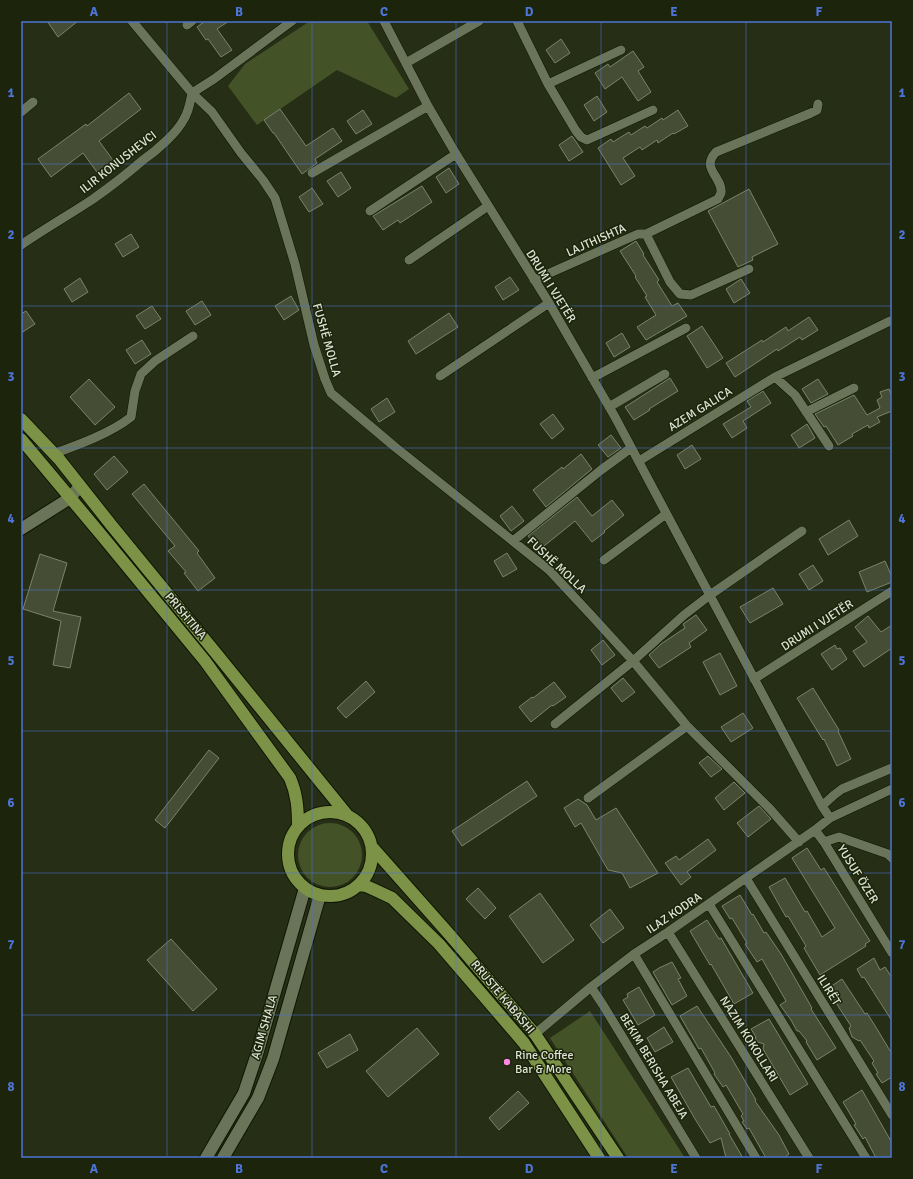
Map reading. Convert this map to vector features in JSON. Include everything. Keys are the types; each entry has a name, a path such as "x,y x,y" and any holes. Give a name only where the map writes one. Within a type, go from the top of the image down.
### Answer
{"main road":[{"name":"PRISHTINA","path":"21,419 80,486 348,816"},
{"name":"PRISHTINA","path":"21,439 108,542 205,661 290,778 297,800 298,826"},
{"path":"21,529 70,498 80,486"},
{"name":"PRISHTINA","path":"322,812 335,812 348,816 360,823 368,834 372,847 372,861 368,874 359,885 351,891 341,895 320,895 305,888 293,873 289,859 289,844 293,834 298,826 309,817 322,812"},
{"name":"RRUSTË KABASHI","path":"372,847 535,1034 618,1158"},
{"name":"RRUSTË KABASHI","path":"359,885 366,886 392,898 439,944 524,1043 599,1158"},
{"name":"AGIM SHALA","path":"206,1158 244,1093 257,1054 305,888"},
{"name":"AGIM SHALA","path":"223,1158 258,1098 273,1059 320,895"}],"street":[{"path":"132,21 192,93 214,79 292,21"},
{"name":"DRUMI I VJETËR","path":"384,21 428,106 456,154 549,303 609,407 822,806 830,818"},
{"path":"406,63 479,21"},
{"path":"517,21 548,84 581,137 587,140 653,110"},
{"path":"548,84 621,50"},
{"name":"ILIR KONUSHEVCI","path":"21,245 40,231 93,199 152,154 184,120 190,107 192,93"},
{"name":"FUSHË MOLLA","path":"192,93 212,112 275,198 295,264 314,345 325,380 331,393 395,447 548,570 632,661 687,726 770,809 799,842"},
{"path":"21,112 33,102"},
{"name":"LAJTHISHTA","path":"534,280 638,234 646,234 718,199 721,192 720,186 710,165 711,158 716,152 811,113 817,110 818,104"},
{"path":"312,173 428,106"},
{"path":"370,211 456,154"},
{"path":"409,260 488,206"},
{"path":"646,234 670,282 680,294 691,295 749,269"},
{"path":"440,376 549,303"},
{"name":"AZEM GALICA","path":"638,461 775,377 890,321"},
{"path":"592,378 686,328"},
{"path":"53,454 74,447 120,426 131,417 135,391 141,374 155,361 194,336"},
{"path":"609,407 665,374"},
{"path":"775,377 796,395 829,446"},
{"path":"806,412 854,388"},
{"path":"513,541 601,470 631,448"},
{"path":"604,560 666,514"},
{"path":"555,724 632,661 684,615 710,595 802,531"},
{"name":"DRUMI I VJETËR","path":"754,679 892,591"},
{"path":"588,798 687,726"},
{"path":"822,806 842,789 892,768"},
{"path":"889,790 892,800"},
{"name":"ILAZ KODRA","path":"535,1034 591,987 634,954 799,842 830,818 889,790"},
{"name":"YUSUF ÖZER","path":"815,830 824,842 892,952"},
{"path":"824,842 838,836 888,854 892,858"},
{"name":"ILIRËT","path":"746,878 892,1115"},
{"path":"709,904 866,1158"},
{"name":"NAZIM KOKOLLARI","path":"668,932 809,1158"},
{"path":"634,954 756,1158"},
{"name":"BEKIM BERISHA ABEJA","path":"591,987 696,1158"}],"green space":[{"path":"310,21 367,21 409,89 396,98 337,70 257,125 228,86 245,64"},
{"path":"330,823 348,829 356,837 362,855 356,873 348,881 330,887 312,881 304,873 298,855 304,837 312,829"},
{"path":"590,1011 685,1158 628,1158 550,1038"}],"building":[{"path":"47,21 78,21 58,37"},
{"path":"205,21 229,21 217,29 232,50 221,57 197,27"},
{"path":"561,39 570,53 555,63 546,50"},
{"path":"633,51 644,67 638,71 651,92 638,101 622,77 605,89 595,73 608,64 610,67"},
{"path":"129,93 141,109 99,141 118,167 102,179 83,153 51,177 38,159 86,124 87,126"},
{"path":"597,96 607,112 594,121 584,105"},
{"path":"280,109 306,146 333,128 342,141 315,159 317,163 302,174 264,120"},
{"path":"363,110 372,124 356,134 347,121"},
{"path":"678,110 688,126 674,134 673,133 658,143 657,140 642,150 640,147 623,158 635,176 621,185 598,148 611,139 613,142 629,132 631,135 645,126 647,128"},
{"path":"572,136 583,152 569,161 559,145"},
{"path":"449,168 459,184 446,193 436,177"},
{"path":"341,172 351,188 338,197 327,181"},
{"path":"422,186 432,202 400,223 398,220 383,230 373,216"},
{"path":"312,188 323,204 309,212 299,197"},
{"path":"749,189 778,244 752,257 753,260 738,267 708,211"},
{"path":"131,234 139,247 123,257 115,244"},
{"path":"636,241 659,280 657,282 672,306 678,303 687,316 646,340 637,327 656,315 645,297 647,296 635,277 636,276 620,251"},
{"path":"510,277 519,290 503,300 495,287"},
{"path":"80,278 88,292 72,302 64,289"},
{"path":"741,279 750,293 734,303 726,289"},
{"path":"291,296 299,310 284,320 275,306"},
{"path":"202,301 211,315 195,325 186,311"},
{"path":"152,306 161,319 145,329 136,316"},
{"path":"26,311 35,324 21,333 21,314"},
{"path":"449,313 458,327 416,354 408,341"},
{"path":"809,317 818,330 802,340 800,337 778,351 777,349 735,377 726,363 762,340 763,342 786,327 788,331"},
{"path":"702,326 723,358 707,368 687,336"},
{"path":"622,333 630,347 614,357 606,343"},
{"path":"142,340 151,354 135,364 126,350"},
{"path":"670,378 678,391 634,420 625,407"},
{"path":"89,379 115,407 95,425 70,397"},
{"path":"818,379 828,394 811,403 802,389"},
{"path":"889,389 892,397 892,411 877,417 880,422 869,428 868,425 852,434 853,436 838,445 826,426 824,427 815,414 854,395 867,415 880,408 877,400 882,397 880,392"},
{"path":"763,391 771,403 743,421 747,428 732,438 723,424 751,407 747,401"},
{"path":"387,398 395,412 379,422 371,409"},
{"path":"553,414 564,429 552,439 540,424"},
{"path":"807,424 815,438 799,448 791,435"},
{"path":"611,435 621,448 608,457 598,445"},
{"path":"692,445 701,459 685,469 677,455"},
{"path":"581,454 592,469 546,507 533,490"},
{"path":"114,456 128,472 107,490 94,474"},
{"path":"144,484 199,551 197,553 215,578 198,591 184,573 186,572 168,551 175,546 132,494"},
{"path":"577,497 592,516 612,500 624,515 592,542 575,521 539,550 528,536"},
{"path":"512,506 524,521 511,531 500,516"},
{"path":"849,520 858,536 828,555 819,539"},
{"path":"507,553 517,569 503,577 494,561"},
{"path":"40,554 67,563 53,611 81,617 70,668 53,665 61,621 23,609"},
{"path":"885,561 892,577 892,582 867,592 859,572"},
{"path":"813,565 823,581 809,590 799,574"},
{"path":"773,588 783,604 750,623 740,607"},
{"path":"696,615 707,630 689,643 691,647 659,668 649,655 661,644 685,628 683,624"},
{"path":"868,616 881,632 892,625 892,648 864,667 853,651 867,642 855,627"},
{"path":"603,640 615,655 602,665 591,650"},
{"path":"835,645 837,649 840,648 847,659 832,670 821,654"},
{"path":"720,653 737,686 720,695 703,662"},
{"path":"623,678 635,692 622,702 611,688"},
{"path":"366,681 375,692 346,718 337,708"},
{"path":"554,682 566,697 553,706 552,705 531,722 519,707"},
{"path":"813,688 839,730 838,731 851,759 837,766 824,739 823,740 797,698"},
{"path":"743,713 753,728 731,742 721,727"},
{"path":"209,750 219,758 165,828 155,820"},
{"path":"708,756 722,769 711,777 699,763"},
{"path":"527,781 537,796 462,846 452,831"},
{"path":"734,782 745,793 724,810 715,798"},
{"path":"578,799 587,805 596,820 616,808 658,873 630,888 622,873 608,870 581,823 575,827 564,808"},
{"path":"759,806 771,819 748,837 737,823"},
{"path":"708,839 716,850 687,872 691,877 681,885 665,863 676,856 679,860"},
{"path":"807,848 821,870 824,868 870,941 865,944 866,946 820,975 804,948 806,946 788,916 786,917 769,887 785,878 822,937 835,928 792,858"},
{"path":"478,888 496,908 485,919 466,899"},
{"path":"540,893 574,940 543,963 509,916"},
{"path":"740,895 764,933 766,932 781,954 812,1008 811,1009 836,1048 817,1060 806,1042 807,1041 799,1031 797,1031 780,1005 786,1001 762,959 757,962 745,944 747,943 732,918 730,919 722,906"},
{"path":"610,909 624,928 603,943 590,925"},
{"path":"707,920 719,939 721,938 753,993 734,1004 690,931"},
{"path":"171,939 217,989 193,1011 147,960"},
{"path":"874,958 880,970 885,967 892,978 892,1021 864,977 862,978 857,969"},
{"path":"672,962 681,978 678,979 687,996 672,1005 653,972"},
{"path":"842,979 865,1014 867,1013 892,1054 892,1077 882,1083 876,1074 878,1073 872,1063 874,1061 860,1040 859,1041 852,1037 849,1028 851,1026 827,989"},
{"path":"639,987 655,1015 638,1025 623,1000 628,997 627,994"},
{"path":"697,1006 731,1057 756,1100 755,1101 779,1135 789,1154 784,1158 766,1158 749,1128 747,1129 742,1122 744,1121 741,1116 743,1114 726,1085 723,1087 714,1074 715,1073 701,1048 699,1049 680,1016"},
{"path":"769,1019 808,1084 790,1095 763,1049 764,1044 758,1042 751,1029"},
{"path":"664,1027 673,1042 655,1052 647,1038"},
{"path":"417,1028 439,1054 388,1097 366,1071"},
{"path":"350,1034 358,1050 327,1068 318,1053"},
{"path":"688,1068 711,1107 714,1106 743,1158 726,1158 721,1138 710,1143 695,1119 671,1077"},
{"path":"862,1090 892,1143 892,1158 876,1158 865,1137 863,1139 854,1125 856,1124 843,1102"},
{"path":"518,1091 529,1103 499,1130 489,1118"}],"place":[{"name":"Rine Coffee Bar & More","path":"507,1062"}]}
